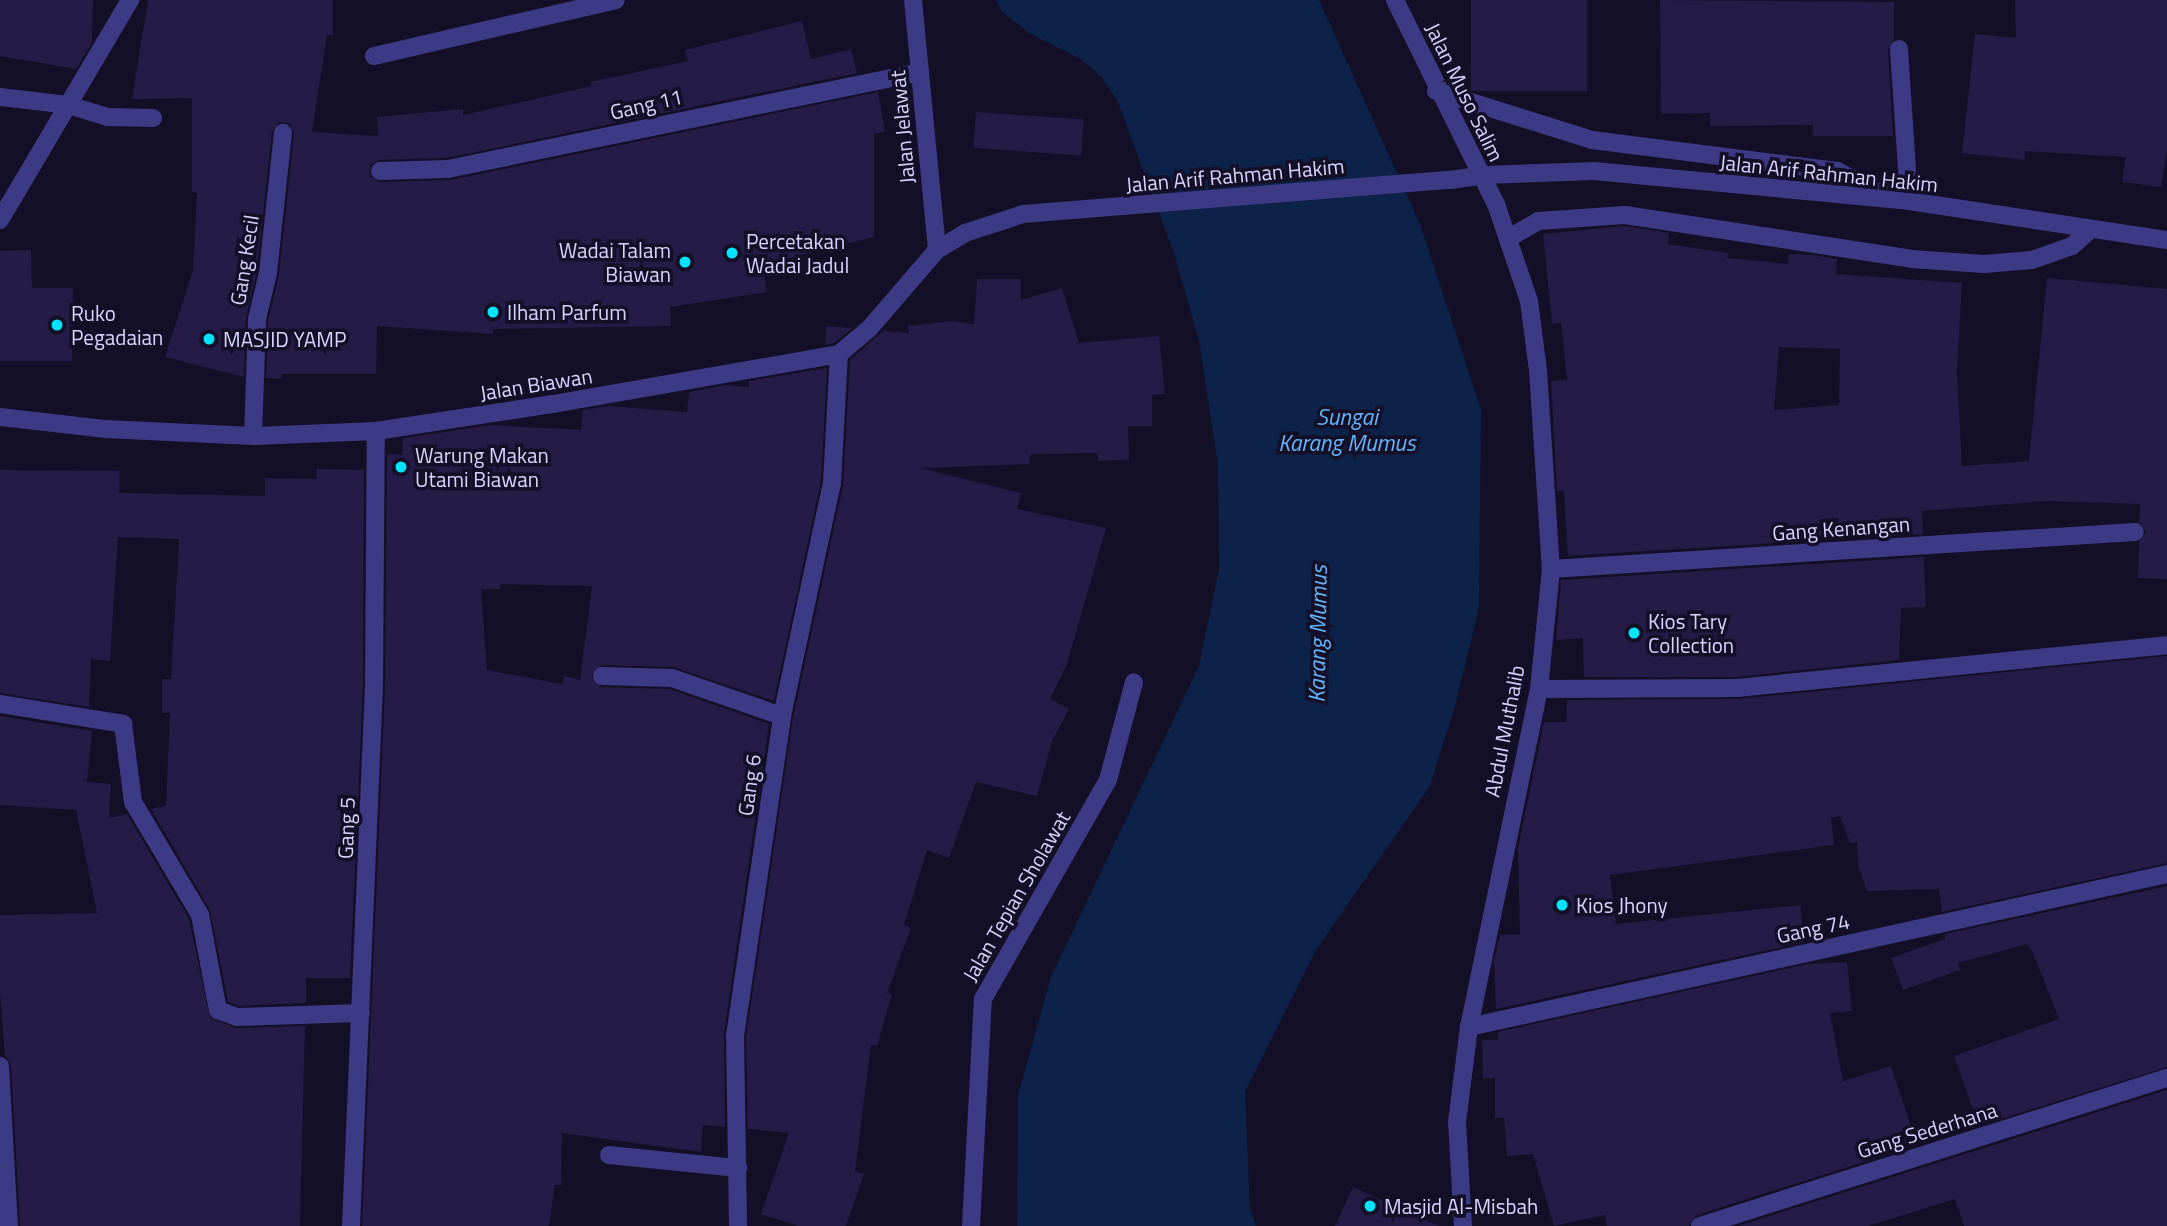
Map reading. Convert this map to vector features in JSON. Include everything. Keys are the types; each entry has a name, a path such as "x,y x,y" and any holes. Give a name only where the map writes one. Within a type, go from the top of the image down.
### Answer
{"street":[{"path":"0,220 130,0"},
{"path":"374,56 616,0"},
{"name":"Jalan Jelawat","path":"914,0 937,250"},
{"name":"Jalan Muso Salim","path":"1395,0 1436,91 1496,204"},
{"path":"1436,91 1592,139 1837,171 1903,201 1899,49"},
{"name":"Gang 11","path":"380,171 448,169 920,72"},
{"path":"0,97 68,105 108,117 153,118"},
{"name":"Gang Kecil","path":"253,436 257,319 268,273 283,133"},
{"name":"Jalan Arif Rahman Hakim","path":"937,250 965,233 1023,214 1450,180 1534,170 1594,171 1856,200 1903,201 2167,240"},
{"name":"Abdul Muthalib","path":"1463,1226 1457,1122 1469,1027 1539,689 1551,569 1538,370 1529,301 1496,204"},
{"path":"1509,238 1547,220 1625,215 1911,260 1984,264 2032,260 2072,246 2091,229"},
{"path":"839,354 869,329 937,250"},
{"name":"Jalan Biawan","path":"0,417 106,429 253,436 376,431 839,354"},
{"name":"Gang 6","path":"738,1226 735,1036 782,716 832,483 839,354"},
{"name":"Gang 5","path":"351,1226 374,687 376,431"},
{"name":"Gang Kenangan","path":"1551,569 2135,532"},
{"path":"1539,689 1737,688 2167,645"},
{"path":"602,676 672,678 782,716"},
{"name":"Jalan Tepian Sholawat","path":"971,1226 983,999 1108,780 1134,682"},
{"path":"0,704 122,724 133,802 200,915 218,1010 237,1017 361,1013"},
{"name":"Gang 74","path":"1469,1027 2167,874"},
{"path":"0,1066 9,1226"},
{"name":"Gang Sederhana","path":"1700,1226 2167,1078"},
{"path":"609,1155 738,1168"}],"water":[{"name":"Sungai Karang Mumus","path":"996,0 1319,0 1420,224 1481,409 1479,608 1455,706 1430,786 1316,950 1245,1092 1250,1209 1256,1226 1017,1226 1018,1095 1051,977 1199,666 1219,569 1218,465 1199,340 1174,253 1117,100 1101,76 1079,58 1029,33 1001,11"}],"building":[{"path":"0,0 93,0 92,43 76,69 0,56"},
{"path":"148,0 333,0 333,35 327,35 312,132 378,136 377,117 463,109 463,115 592,86 590,82 688,61 685,50 802,21 811,59 851,49 857,73 447,158 379,160 370,165 370,176 380,182 450,180 878,92 885,132 874,134 874,237 762,265 767,292 670,307 671,326 493,329 493,334 377,326 376,374 282,374 282,379 266,378 268,321 279,274 294,134 290,124 279,122 272,132 257,271 246,318 244,377 165,357 193,270 197,193 192,192 192,98 132,99"},
{"path":"1471,0 1587,0 1587,91 1471,91"},
{"path":"1660,0 1894,2 1894,39 1888,50 1893,136 1813,136 1813,125 1710,126 1710,113 1661,114"},
{"path":"2015,0 2167,0 2167,149 2161,187 2122,182 2126,157 2025,151 2024,160 1962,153 1975,34 2016,38"},
{"path":"976,112 1084,120 1081,155 973,148"},
{"path":"1625,226 1669,233 1668,244 1728,253 1727,258 1788,264 1789,254 1812,255 1837,259 1836,274 1962,283 1957,373 1962,466 2029,461 2047,278 2167,289 2167,579 2138,578 2139,542 2146,532 2139,522 2140,504 2045,501 1922,511 1923,534 1568,556 1564,490 1557,491 1551,381 1567,380 1561,323 1552,324 1543,234","holes":["1779,347 1840,349 1839,405 1774,410"]},
{"path":"31,250 32,288 73,288 72,361 0,361 0,251"},
{"path":"977,279 1021,279 1021,300 1062,288 1079,343 1159,336 1165,394 1152,395 1152,426 1128,426 1129,460 1098,461 1098,453 1031,454 1029,464 920,468 1021,493 1017,509 1106,528 1067,664 1050,699 1069,709 1052,741 1037,796 976,782 949,858 927,850 904,925 911,928 887,993 892,994 877,1046 871,1045 855,1171 864,1174 846,1226 798,1226 761,1214 789,1133 748,1129 746,1037 793,718 843,485 850,360 883,331 909,333 908,326 950,321 974,324"},
{"path":"826,326 852,328 834,343 825,345"},
{"path":"827,368 821,481 774,701 673,667 602,665 591,675 601,687 670,689 769,724 724,1034 725,1127 703,1125 701,1152 562,1133 561,1185 555,1185 549,1226 362,1226 385,687 387,454 402,455 403,438 491,425 581,430 583,410 608,406 687,412 689,392 727,385 749,387 749,381","holes":["501,584 592,586 580,680 564,676 562,684 487,670 481,589 500,589"]},
{"path":"317,469 364,470 363,687 350,978 306,978 306,1003 239,1006 228,1002 210,910 151,809 166,806 170,713 162,713 162,679 171,679 179,539 118,537 110,661 91,659 89,707 0,693 0,470 120,471 119,493 265,496 265,478 316,479"},
{"path":"1924,557 1926,607 1901,608 1899,660 1736,677 1584,677 1583,638 1556,640 1561,580"},
{"path":"2167,656 2167,863 1942,912 1939,889 1867,891 1858,865 1857,842 1850,843 1840,816 1831,818 1834,845 1610,875 1616,924 1800,905 1805,942 1496,1009 1494,960 1500,935 1520,934 1518,848 1544,722 1566,722 1567,700 1738,699"},
{"path":"0,716 92,731 87,782 111,784 109,818 127,814 189,919 210,1018 237,1028 305,1026 300,1226 20,1226 11,1065 5,1056 0,993 0,915 97,913 76,810 0,805"},
{"path":"2167,886 2167,1067 1979,1126 1954,1056 2059,1019 2033,953 2027,944 1958,963 1960,970 1903,990 1891,958 1945,939 1945,934"},
{"path":"1847,962 1852,1011 1830,1013 1843,1081 1891,1066 1917,1145 1697,1215 1689,1226 1607,1226 1605,1215 1554,1226 1533,1154 1507,1156 1504,1118 1495,1118 1495,1078 1483,1078 1482,1040 1498,1040 1497,1032 1808,964"},
{"path":"2167,1090 2167,1226 1964,1226 1955,1199 1868,1226 1738,1226"},
{"name":"Masjid Al-Misbah","path":"1353,1187 1439,1226 1335,1226"}],"place":[{"name":"Percetakan Wadai Jadul","path":"732,253"},
{"name":"Wadai Talam Biawan","path":"685,262"},
{"name":"Ilham Parfum","path":"493,312"},
{"name":"Ruko Pegadaian","path":"57,325"},
{"name":"MASJID YAMP","path":"209,339"},
{"name":"Warung Makan Utami Biawan","path":"401,467"},
{"name":"Kios Tary Collection","path":"1634,633"},
{"name":"Kios Jhony","path":"1562,905"},
{"name":"Masjid Al-Misbah","path":"1370,1206"}],"water label":[{"name":"Karang Mumus","path":"1318,634"}]}
